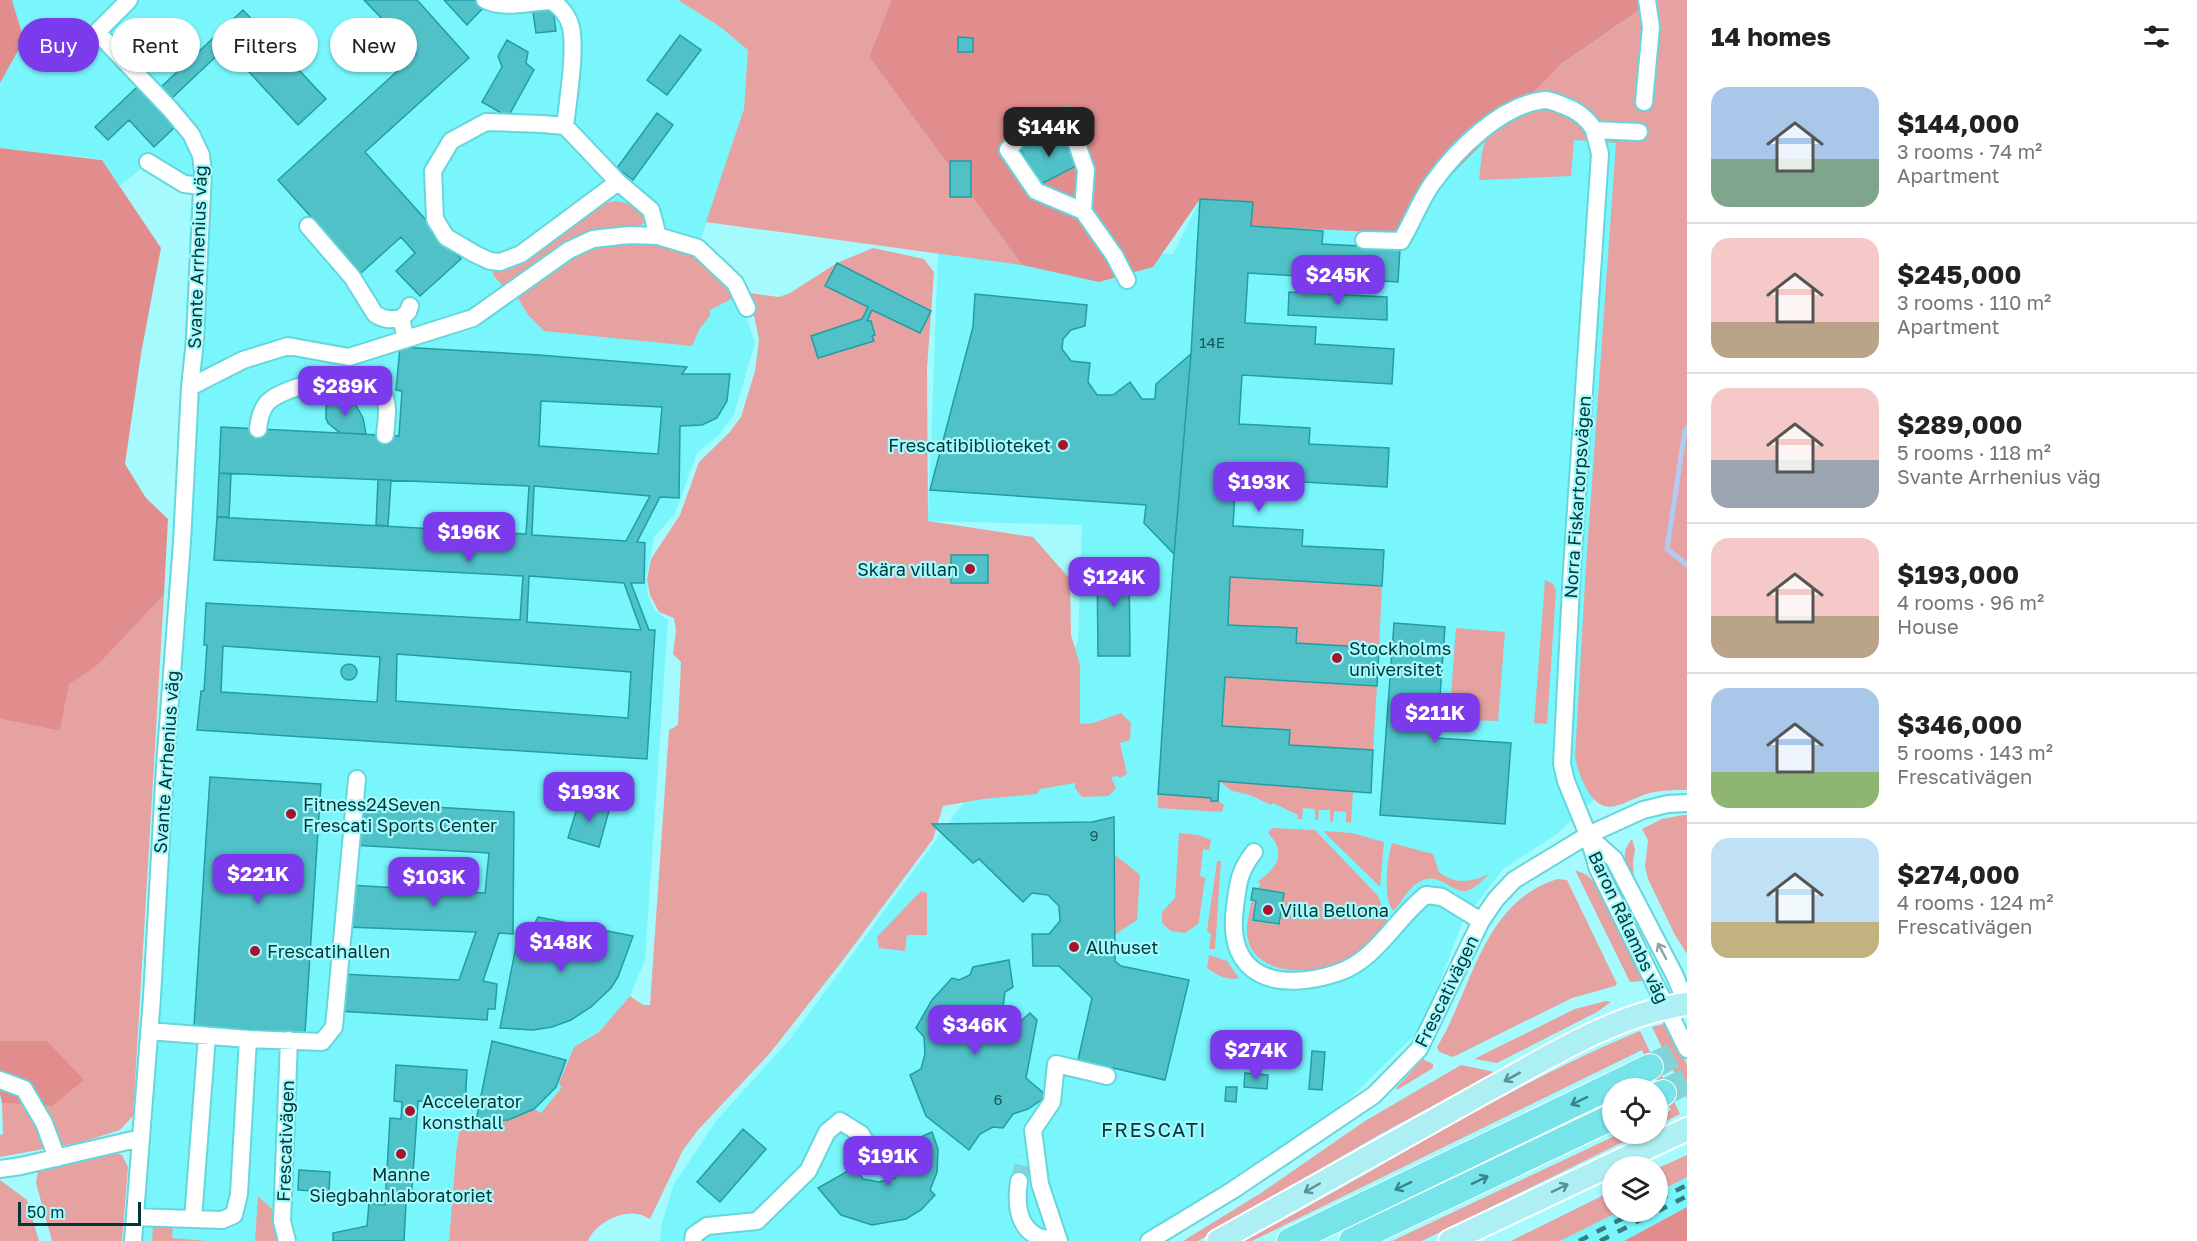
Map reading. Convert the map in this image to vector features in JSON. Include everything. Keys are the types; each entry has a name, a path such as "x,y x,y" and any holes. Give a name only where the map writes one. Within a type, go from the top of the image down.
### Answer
{"highway":[{"path":"1290,1241 1650,1066"},
{"path":"1352,1241 1602,1123"}],"main road":[{"path":"1218,1241 1585,1037 1640,1015 1680,1005"},
{"path":"1668,1126 1687,1117"},
{"path":"1631,1156 1687,1129"},
{"path":"1622,1156 1639,1144"},
{"path":"1450,1241 1602,1168"}],"street":[{"name":"Svante Arrhenius väg","path":"129,0 98,32 191,134 201,155 202,186 182,542 133,1241"},
{"path":"485,0 491,3 512,4 552,1 560,6 566,15 571,27 572,41 565,126"},
{"path":"1644,102 1651,27 1647,0"},
{"path":"1364,240 1401,241 1431,185 1464,147 1491,124 1520,106 1547,100 1571,108 1589,121 1594,130 1639,132"},
{"path":"1083,211 1086,170 1067,116 1032,122 1008,150 1036,191 1083,211 1114,255 1128,280"},
{"path":"618,182 521,254 500,262 475,255 446,237 435,219 434,171 451,141 486,123 565,126 618,182 651,210 658,236"},
{"name":"Norra Fiskartorpsvägen","path":"1588,836 1569,790 1562,764 1572,568 1600,154 1594,130"},
{"path":"148,162 184,184 202,186"},
{"path":"308,226 352,277 375,314 390,320 406,312 406,339"},
{"path":"190,387 243,360 288,346 349,357 473,318 569,250 593,239 629,235 658,236 698,249 735,283 747,308"},
{"path":"349,357 353,381"},
{"path":"258,429 265,405 276,395 317,383 368,381 381,391 387,404 385,435"},
{"path":"149,1031 248,1040 322,1042 334,1027 357,779"},
{"name":"Baron Rålambs väg","path":"1687,803 1668,804 1642,810 1588,836 1598,869 1680,1005 1687,1049"},
{"name":"Frescativägen","path":"1149,1241 1233,1190 1374,1095 1419,1048 1480,921 1496,899 1514,880 1588,836"},
{"path":"1254,852 1243,866 1238,878 1233,921 1234,934 1238,951 1248,966 1257,974 1265,977 1297,980 1340,973 1373,951 1426,895 1442,897 1480,921"},
{"path":"194,1219 207,1036"},
{"path":"135,1217 222,1220 234,1215 239,1194 248,1040"},
{"name":"Frescativägen","path":"287,1241 282,1221 289,1040"},
{"path":"1059,1241 1040,1184 1033,1130 1052,1102 1056,1064 1107,1076"},
{"path":"0,1080 24,1089 44,1123 57,1158"},
{"path":"693,1241 694,1235 707,1226 757,1221 808,1171 827,1132 840,1121 861,1134 878,1163"},
{"path":"0,1169 141,1138"},
{"path":"1019,1180 1017,1206 1024,1226 1039,1236 1059,1241"}],"shaded area":[{"path":"0,0 12,0 18,20 18,51 0,83"},
{"path":"12,0 678,0 719,26 748,50 744,109 698,248 735,283 755,343 734,414 719,435 697,453 675,514 654,537 646,578 648,595 654,610 668,620 645,960 630,996 599,1032 574,1047 560,1080 562,1087 541,1113 534,1109 508,1120 477,1121 474,1128 460,1125 449,1241 141,1241 192,185 168,186 143,167 120,186 101,159 0,148 0,83 18,51 18,72 99,72 99,18 18,18 18,20"},
{"path":"678,0 891,0 869,57 1022,265 706,222 744,109 748,50 719,26"},
{"path":"891,0 1654,0 1560,65 1394,233 1251,226 1252,202 1200,199 1153,267 1099,282 1022,265 869,57"},
{"path":"1654,0 1687,0 1687,790 1655,792 1619,805 1607,806 1593,798 1583,782 1575,757 1616,143 1574,140 1571,176 1479,180 1482,152 1494,111"},
{"name":"Stockholms universitet","path":"1494,111 1639,132 1599,795 1557,834 1503,869 1463,921 1422,1028 1303,1144 1141,1241 660,1241 661,1226 674,1184 716,1121 791,1038 1078,643 1082,525 928,521 938,254 1173,254 1200,199 1409,228"},
{"path":"0,148 102,160 161,248 141,354 125,464 146,498 168,519 164,595 98,665 69,684 60,731 0,719"},
{"path":"615,201 635,207 641,211 645,220 634,229 584,235 560,245 504,287 493,275 493,267 601,204"},
{"path":"610,244 666,247 696,257 722,280 735,297 710,310 710,316 700,328 692,346 544,331 528,315 518,298 574,254"},
{"path":"873,248 924,259 934,272 927,368 928,521 1033,537 1070,579 1071,635 1080,665 1080,724 1093,723 1121,713 1131,723 1130,740 1120,743 1127,774 1120,778 1111,777 1116,788 1109,796 1082,797 1075,788 1075,783 1040,789 1037,794 983,799 943,806 933,839 843,960 770,1053 698,1130 683,1150 650,1219 636,1214 615,1217 601,1225 588,1241 449,1241 460,1125 473,1128 476,1121 508,1120 534,1109 541,1113 562,1087 559,1084 560,1080 574,1047 599,1032 630,996 643,1005 650,1005 669,730 678,725 681,662 673,654 676,631 674,618 659,612 650,595 647,579 651,559 680,515 699,462 729,433 741,417 755,371 759,339 749,293 779,297 790,293 837,263"},
{"path":"1230,577 1382,586 1379,648 1296,643 1297,628 1228,625"},
{"path":"1545,580 1553,584 1556,591 1547,724 1534,723"},
{"path":"164,595 133,1116 120,1130 82,1142 0,1157 0,1135 3,1134 2,1103 52,1106 47,1041 0,1041 0,719 60,731 69,683 98,665"},
{"path":"1456,628 1505,632 1498,721 1461,720 1450,709"},
{"path":"1225,677 1377,686 1373,750 1289,745 1290,730 1222,726"},
{"path":"1219,781 1353,791 1351,823 1346,822 1346,812 1334,811 1333,822 1330,821 1330,810 1319,810 1318,820 1315,820 1315,809 1303,808 1302,819 1297,819 1298,815 1273,803 1271,805 1250,795 1232,791"},
{"path":"1158,794 1211,798 1211,801 1218,801 1224,805 1222,812 1158,808"},
{"path":"1687,815 1687,954 1675,935 1648,879 1645,866 1648,840 1642,829 1662,819"},
{"path":"1272,828 1315,830 1378,896 1388,924 1366,945 1341,962 1315,969 1285,969 1259,958 1251,948 1247,930 1251,902 1255,902 1252,921 1279,925 1284,893 1258,888 1261,883 1257,882 1270,872 1277,860 1277,848 1268,833"},
{"path":"1323,831 1352,833 1384,842 1380,887"},
{"path":"1179,833 1199,835 1211,840 1209,850 1203,849 1200,876 1205,878 1199,921 1185,933 1171,931 1162,923 1162,912 1175,898"},
{"path":"1632,839 1635,849 1634,878 1680,966 1677,970 1647,916 1627,869 1625,851"},
{"path":"1392,843 1433,854 1439,872 1451,879 1464,881 1489,874 1475,887 1465,891 1459,891 1437,880 1424,880 1407,893 1394,910 1389,903 1387,886 1387,867"},
{"path":"1114,854 1140,875 1137,920 1116,934"},
{"path":"1217,861 1221,861 1215,949 1209,949 1211,934 1207,931"},
{"path":"1575,870 1587,875 1595,883 1643,981 1630,982"},
{"path":"1558,879 1567,880 1617,984 1572,998 1453,1057 1439,1052 1437,1047 1482,950 1496,927 1512,907 1532,890"},
{"path":"921,891 927,893 927,935 907,935 905,951 879,948 877,937"},
{"path":"1209,955 1227,961 1239,978 1226,978 1207,968"},
{"path":"1606,1001 1611,1002 1597,1012 1497,1063 1474,1059 1575,1009"},
{"path":"1667,1023 1687,1065 1687,1099 1652,1027"},
{"path":"1640,1031 1663,1078 1656,1078 1642,1050 1252,1241 1243,1241 1488,1105 1588,1054"},
{"path":"0,1041 47,1041 84,1080 52,1106 2,1103"},
{"path":"1423,1059 1433,1064 1433,1068 1397,1090 1396,1088"},
{"path":"1461,1065 1495,1072 1377,1136 1198,1241 1183,1241 1261,1193 1365,1121"},
{"path":"1668,1089 1680,1114 1668,1120 1668,1111 1671,1110 1668,1104"},
{"path":"1602,1142 1602,1144 1619,1144 1422,1241 1392,1241"},
{"path":"112,1152 122,1155 128,1167 122,1241 52,1241 36,1183 38,1171 43,1167"},
{"path":"1687,1155 1687,1177 1668,1187 1668,1164"},
{"path":"1687,1177 1687,1207 1668,1217 1668,1187"},
{"path":"0,1180 27,1200 39,1241 0,1241"},
{"path":"258,1196 278,1215 283,1241 255,1241"},
{"path":"1602,1196 1602,1220 1560,1241 1511,1241"},
{"path":"1687,1207 1687,1241 1624,1241 1659,1222 1668,1222 1668,1217"},
{"path":"1602,1220 1602,1222 1659,1222 1624,1241 1560,1241"},
{"path":"173,1224 172,1238 207,1241 152,1241 153,1225"}],"building":[{"path":"364,0 417,0 469,58 365,152 461,259 420,296 396,271 415,253 401,237 361,273 278,180 396,72 417,72 417,18 381,18"},
{"path":"444,0 475,0 483,8 467,25"},
{"path":"552,2 556,31 536,33 532,5"},
{"path":"243,10 250,18 234,18"},
{"path":"680,35 701,50 667,95 647,80"},
{"path":"958,37 973,38 973,52 958,52"},
{"path":"212,39 212,60 200,72 200,50"},
{"path":"507,40 528,52 526,63 534,70 508,117 482,102 502,67 498,56"},
{"path":"177,72 200,72 171,99 161,87"},
{"path":"249,72 301,72 326,99 298,125"},
{"path":"137,87 175,127 154,147 129,120 108,140 95,127"},
{"path":"657,113 673,125 633,180 617,168"},
{"path":"1045,135 1050,143 1065,135 1080,164 1039,185 1020,148"},
{"path":"950,161 971,161 971,197 950,197"},
{"path":"1200,199 1253,202 1251,226 1323,231 1322,244 1400,248 1398,282 1248,273 1245,323 1316,327 1315,344 1394,349 1392,384 1242,375 1239,424 1310,428 1309,444 1389,448 1387,487 1236,478 1233,526 1303,530 1302,546 1384,550 1382,586 1230,577 1228,625 1297,628 1296,643 1379,648 1377,686 1225,677 1222,726 1290,730 1289,745 1373,750 1371,793 1219,781 1218,801 1211,801 1211,798 1158,794 1173,566 1191,354"},
{"path":"837,263 931,311 920,333 872,310 867,321 871,321 875,335 872,336 874,341 818,358 811,336 862,319 868,307 825,286"},
{"path":"1289,292 1387,297 1387,320 1288,315"},
{"name":"Frescatibiblioteket","path":"975,294 1087,305 1085,326 1071,330 1063,339 1062,349 1071,361 1090,363 1088,382 1097,395 1113,395 1130,382 1142,399 1155,399 1156,384 1191,354 1174,554 1144,523 1146,505 930,490 973,327"},
{"path":"400,347 687,367 682,374 730,374 727,401 717,418 702,425 680,426 679,498 660,497 637,542 645,543 644,583 631,583 649,630 655,630 647,759 197,730 201,691 204,691 207,645 204,645 206,603 520,620 523,576 214,560 217,517 526,534 529,486 219,473 221,427 399,436 402,391 396,390","holes":["541,401 662,407 658,454 539,446","534,486 650,496 626,541 532,535","529,576 624,583 641,630 527,622","223,646 380,657 377,702 221,692","397,654 631,672 628,718 396,701"]},
{"path":"339,397 354,402 363,418 366,434 340,433 328,423 326,407 329,402"},
{"path":"219,473 231,474 229,517 217,517"},
{"path":"378,480 391,480 388,526 376,525"},
{"name":"Skära villan","path":"951,555 988,555 988,583 951,583"},
{"path":"1129,560 1130,656 1098,656 1097,561"},
{"path":"1394,623 1445,627 1437,738 1511,743 1505,824 1380,815"},
{"path":"349,664 357,672 349,680 341,672"},
{"name":"Frescatihallen","path":"210,777 321,784 305,1033 194,1026"},
{"path":"580,798 610,807 599,847 568,838"},
{"path":"355,802 514,812 513,934 499,933 483,981 497,984 495,1009 488,1009 487,1020 338,1011 341,974 459,980 476,932 347,927 349,885 485,893 489,853 353,845"},
{"name":"Allhuset","path":"1114,817 1115,961 1121,966 1189,980 1165,1080 1078,1060 1092,998 1059,966 1033,966 1032,934 1049,934 1060,921 1059,906 1048,895 1032,893 1023,902 979,859 973,863 932,824 1092,822"},
{"name":"Villa Bellona","path":"1253,888 1284,893 1279,924 1253,920 1256,901 1251,900"},
{"path":"538,917 633,936 618,977 611,988 591,1007 571,1020 552,1027 533,1030 500,1028 519,931 532,929"},
{"path":"1009,960 1013,987 1005,992 1003,1007 1009,1016 1022,1020 1030,1013 1037,1020 1026,1078 1047,1096 1028,1109 1013,1114 1003,1128 993,1127 980,1134 969,1150 926,1116 910,1075 921,1069 925,1054 924,1037 916,1028 932,1000 952,978 959,980 970,975 973,967"},
{"path":"492,1041 566,1060 556,1087 534,1109 508,1120 476,1121"},
{"path":"1312,1051 1325,1052 1322,1090 1309,1089"},
{"name":"Manne Siegbahnlaboratoriet","path":"396,1065 467,1070 465,1104 418,1101 411,1203 406,1203 404,1241 333,1241 333,1233 367,1226 369,1203 385,1205 390,1118 401,1119 402,1102 394,1101"},
{"path":"1245,1073 1268,1075 1267,1089 1244,1087"},
{"path":"1226,1087 1237,1087 1236,1102 1225,1101"},
{"path":"743,1129 766,1149 720,1202 697,1182"},
{"path":"932,1132 938,1149 937,1172 930,1190 935,1195 921,1210 906,1219 872,1225 841,1215 818,1188 855,1167 863,1179 879,1182 895,1178 904,1156 902,1145"},
{"path":"299,1170 330,1172 329,1192 298,1190"}],"waterway":[{"path":"1687,428 1667,549 1687,565"}],"tunnel":[{"path":"1650,1067 1687,1049"},
{"path":"1668,1090 1687,1081"},
{"path":"1019,1181 1024,1157"}],"railway":[{"path":"1668,1195 1687,1185"},
{"path":"1668,1206 1687,1196"},
{"path":"1579,1241 1616,1222"},
{"path":"1600,1241 1637,1222"}],"place":[{"name":"Frescatibiblioteket","path":"1063,445"},
{"name":"Skära villan","path":"970,569"},
{"name":"Stockholms universitet","path":"1337,658"},
{"name":"Fitness24Seven Frescati Sports Center","path":"291,814"},
{"name":"Villa Bellona","path":"1268,910"},
{"name":"Allhuset","path":"1074,947"},
{"name":"Frescatihallen","path":"255,951"},
{"name":"Accelerator konsthall","path":"410,1111"},
{"name":"Manne Siegbahnlaboratoriet","path":"401,1154"}],"district":[{"name":"FRESCATI","path":"1154,1129"}]}
